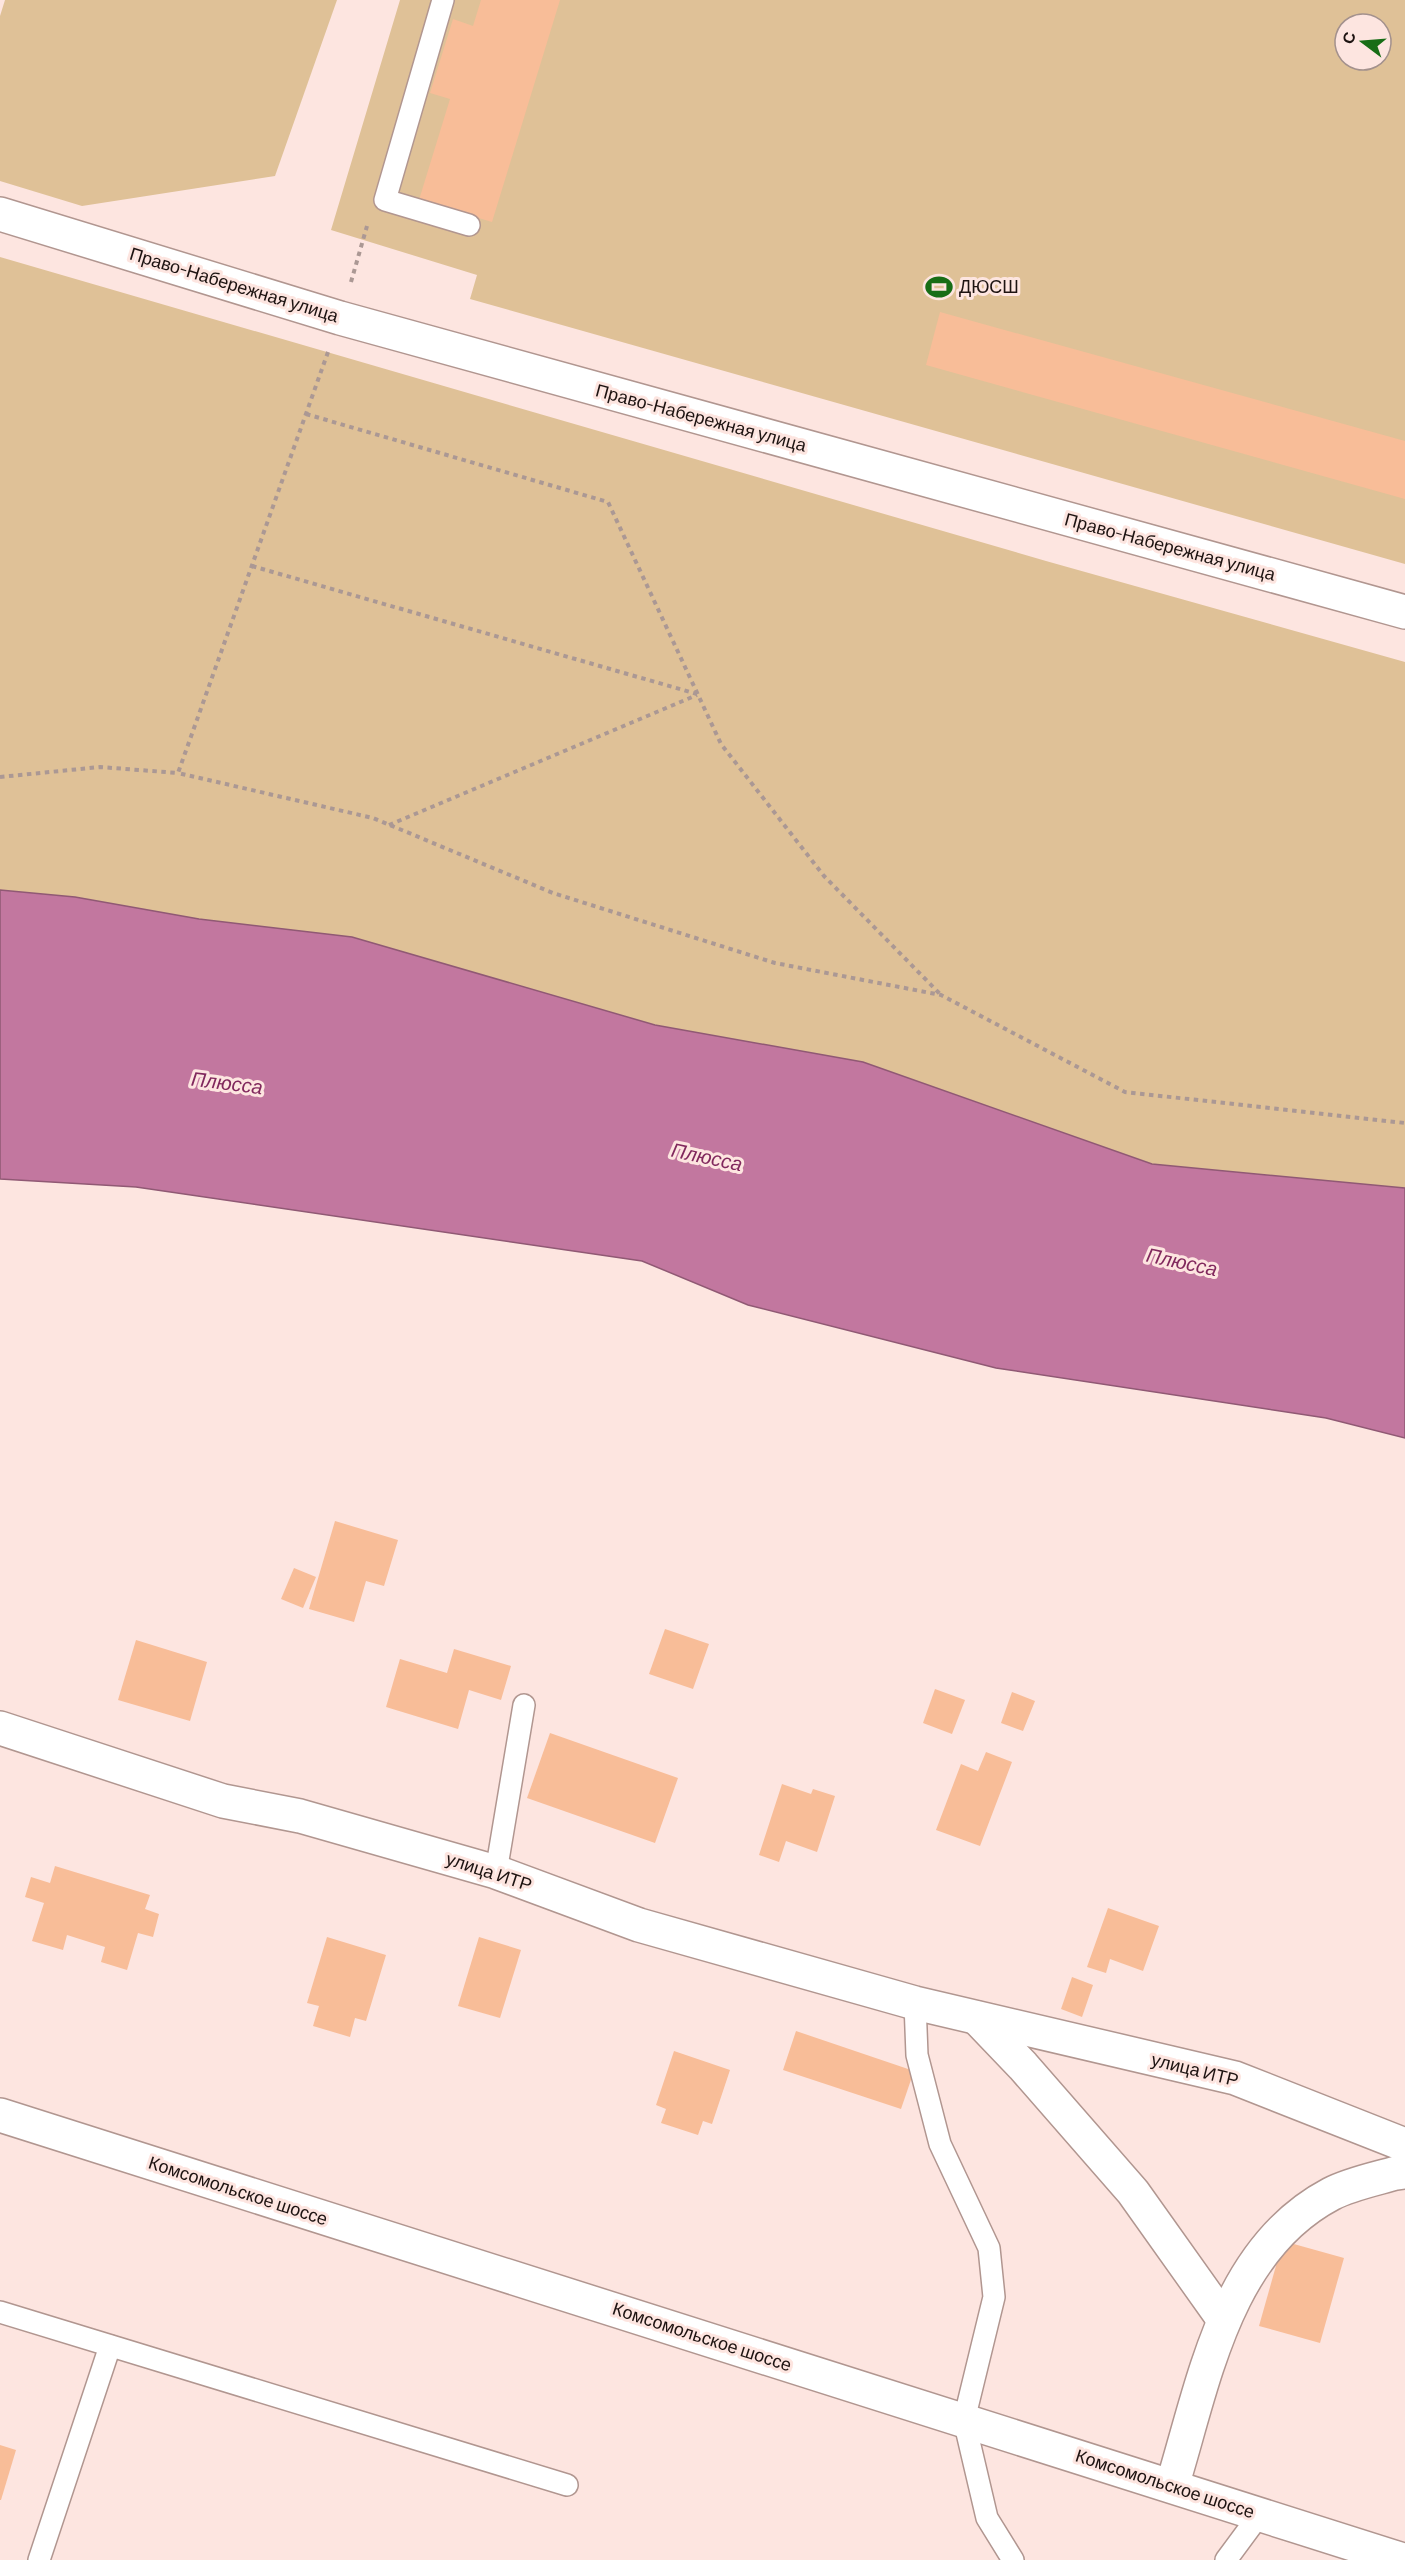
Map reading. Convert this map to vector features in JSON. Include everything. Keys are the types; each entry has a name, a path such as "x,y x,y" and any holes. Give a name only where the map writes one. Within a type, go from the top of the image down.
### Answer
{"street":[{"name":"Право-Набережная улица","path":"0,214 340,318 1405,612"},
{"name":"улица ИТР","path":"0,1728 224,1801 300,1816 496,1872 639,1925 915,2003 1234,2078 1405,2145"},
{"path":"977,2018 1023,2066 1133,2192 1222,2326"},
{"name":"Комсомольское шоссе","path":"0,2115 1403,2560"},
{"path":"1172,2486 1222,2326 1249,2270 1281,2230 1331,2194 1396,2172 1405,2172"}],"lane":[{"path":"443,0 385,200 469,225"},
{"path":"496,1872 524,1705"},
{"path":"915,2003 916,2055 940,2144 989,2248 994,2297 964,2420 987,2518 1013,2560"},
{"path":"0,2312 567,2485"},
{"path":"39,2560 110,2346"},
{"path":"1226,2560 1260,2514"}],"path":[{"path":"178,773 340,318 363,240"},
{"path":"306,414 608,502 721,744 824,876 941,995"},
{"path":"252,566 698,695"},
{"path":"389,825 698,695"},
{"path":"0,777 100,767 178,773 373,818 553,893 775,963 941,995 1125,1092 1405,1123"}],"shaded area":[{"path":"5,0 337,0 275,176 82,206 0,181 0,16"},
{"name":"ДЮСШ","path":"400,0 1405,0 1405,564 470,299 477,275 331,230"},
{"path":"0,257 1046,561 1405,662 1405,1188 1152,1164 863,1062 655,1025 199,919 75,897 0,890"}],"water":[{"name":"Плюсса","path":"0,890 75,897 199,919 352,937 655,1025 863,1062 1152,1164 1405,1188 1405,1438 1326,1418 996,1368 748,1305 642,1261 136,1187 0,1179"}],"building":[{"path":"481,0 560,0 492,222 419,200 450,99 430,93 453,19 473,26"},
{"path":"940,312 1405,441 1405,499 926,365"},
{"path":"335,1521 398,1540 384,1586 366,1581 354,1622 309,1609"},
{"path":"294,1568 316,1577 303,1608 281,1599"},
{"path":"665,1629 709,1644 693,1689 649,1674"},
{"path":"136,1640 207,1662 190,1721 118,1700"},
{"path":"454,1649 511,1666 501,1700 469,1690 458,1729 386,1707 400,1659 447,1673"},
{"path":"935,1689 965,1700 952,1734 923,1723"},
{"path":"1012,1692 1035,1701 1023,1731 1001,1723"},
{"path":"550,1733 678,1778 655,1843 527,1798"},
{"path":"986,1752 1012,1762 980,1846 936,1830 961,1764 978,1771"},
{"path":"782,1784 811,1794 813,1789 835,1796 817,1852 786,1841 779,1862 759,1855"},
{"path":"55,1866 150,1895 145,1909 159,1914 153,1937 138,1933 127,1970 101,1962 105,1947 67,1935 63,1950 32,1941 44,1903 25,1897 31,1877 50,1883"},
{"path":"1108,1908 1159,1926 1143,1971 1110,1959 1106,1973 1087,1967"},
{"path":"327,1937 386,1955 366,2021 355,2018 350,2037 313,2026 319,2006 307,2003"},
{"path":"479,1937 521,1950 500,2018 458,2006"},
{"path":"1072,1977 1093,1985 1082,2017 1061,2009"},
{"path":"796,2031 914,2071 901,2109 783,2070"},
{"path":"674,2051 730,2070 712,2124 703,2121 698,2135 661,2123 666,2109 656,2105"},
{"path":"1283,2241 1344,2258 1320,2343 1259,2326"},
{"path":"0,2445 16,2450 1,2500 0,2500"}],"place":[{"name":"ДЮСШ","path":"939,287"}]}
